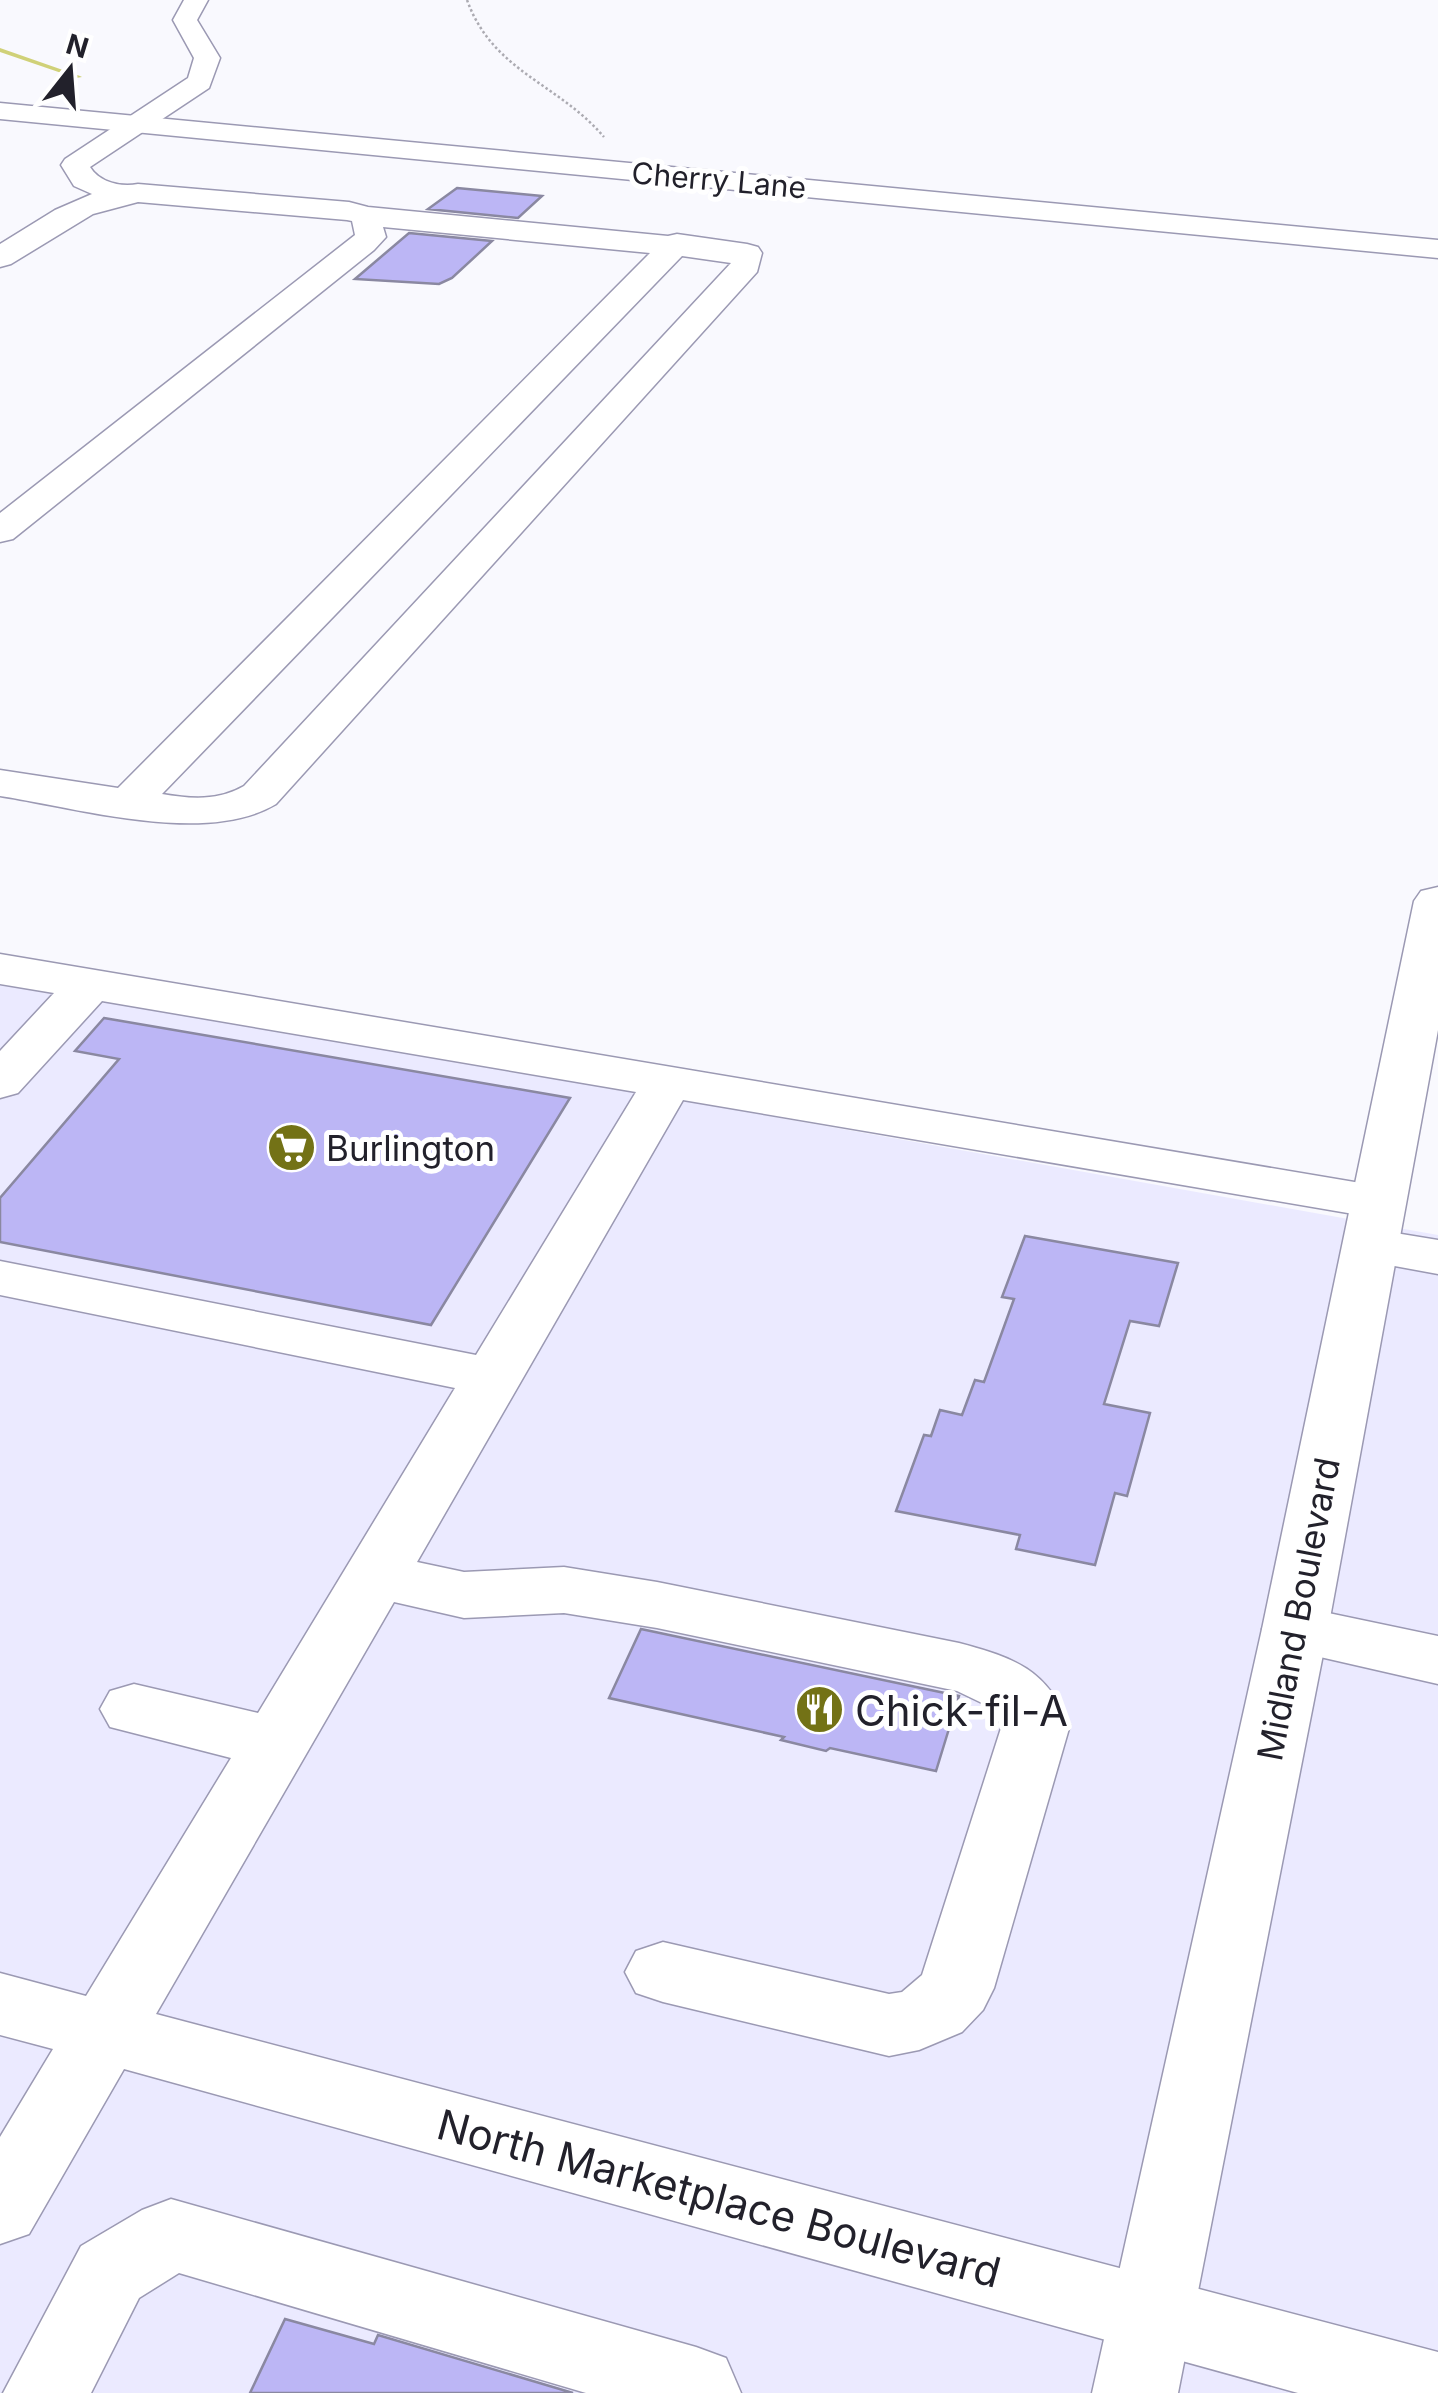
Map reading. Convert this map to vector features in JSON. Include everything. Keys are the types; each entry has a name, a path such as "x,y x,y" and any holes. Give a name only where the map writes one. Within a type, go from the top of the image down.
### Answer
{"main road":[{"path":"116,195 84,180 75,165 200,82 207,58 185,20 196,0"},
{"name":"Cherry Lane","path":"0,111 1438,249"},
{"path":"0,258 80,206 116,195 160,192 747,253 746,264 260,795 238,808 190,812 0,782"},
{"path":"0,531 363,244 370,237 366,216"},
{"path":"129,802 677,243"},
{"name":"Midland Boulevard","path":"1143,2354 1295,1629 1438,902"},
{"path":"0,969 668,1082 1374,1224 1438,1257"},
{"path":"0,1082 90,984"},
{"path":"0,2209 668,1082"},
{"path":"0,1278 493,1377"},
{"path":"374,1575 464,1595 564,1590 658,1605 987,1674 1008,1687 1032,1711 1036,1725 956,1988 931,2016 914,2023 888,2025 662,1972"},
{"path":"1295,1629 1438,1660"},
{"path":"134,1709 275,1742"},
{"name":"North Marketplace Boulevard","path":"0,2004 103,2032 1143,2354 1438,2392"},
{"path":"46,2393 110,2272 171,2235 704,2391"}],"path":[{"path":"467,0 476,24 510,64 533,84 594,122 606,141 608,156 597,168"}],"shaded area":[{"path":"0,979 1438,1235 1438,2393 0,2393"}],"building":[{"path":"457,188 542,196 518,218 428,209"},
{"path":"409,233 492,241 452,278 439,284 355,279"},
{"name":"Burlington","path":"104,1018 570,1098 431,1325 0,1242 0,1198 119,1059 75,1051"},
{"path":"1025,1236 1178,1263 1159,1326 1130,1321 1104,1404 1150,1413 1127,1496 1115,1493 1095,1565 1016,1549 1020,1535 896,1511 924,1435 931,1436 940,1410 962,1415 975,1380 984,1382 1014,1299 1002,1297"},
{"name":"Chick-fil-A","path":"641,1629 959,1696 936,1771 830,1748 826,1751 781,1740 784,1737 609,1698"},
{"path":"285,2319 374,2344 378,2335 573,2393 250,2393"}],"waterway":[{"path":"0,50 78,77"}],"place":[{"name":"Burlington","path":"291,1148"},
{"name":"Chick-fil-A","path":"820,1710"}]}
